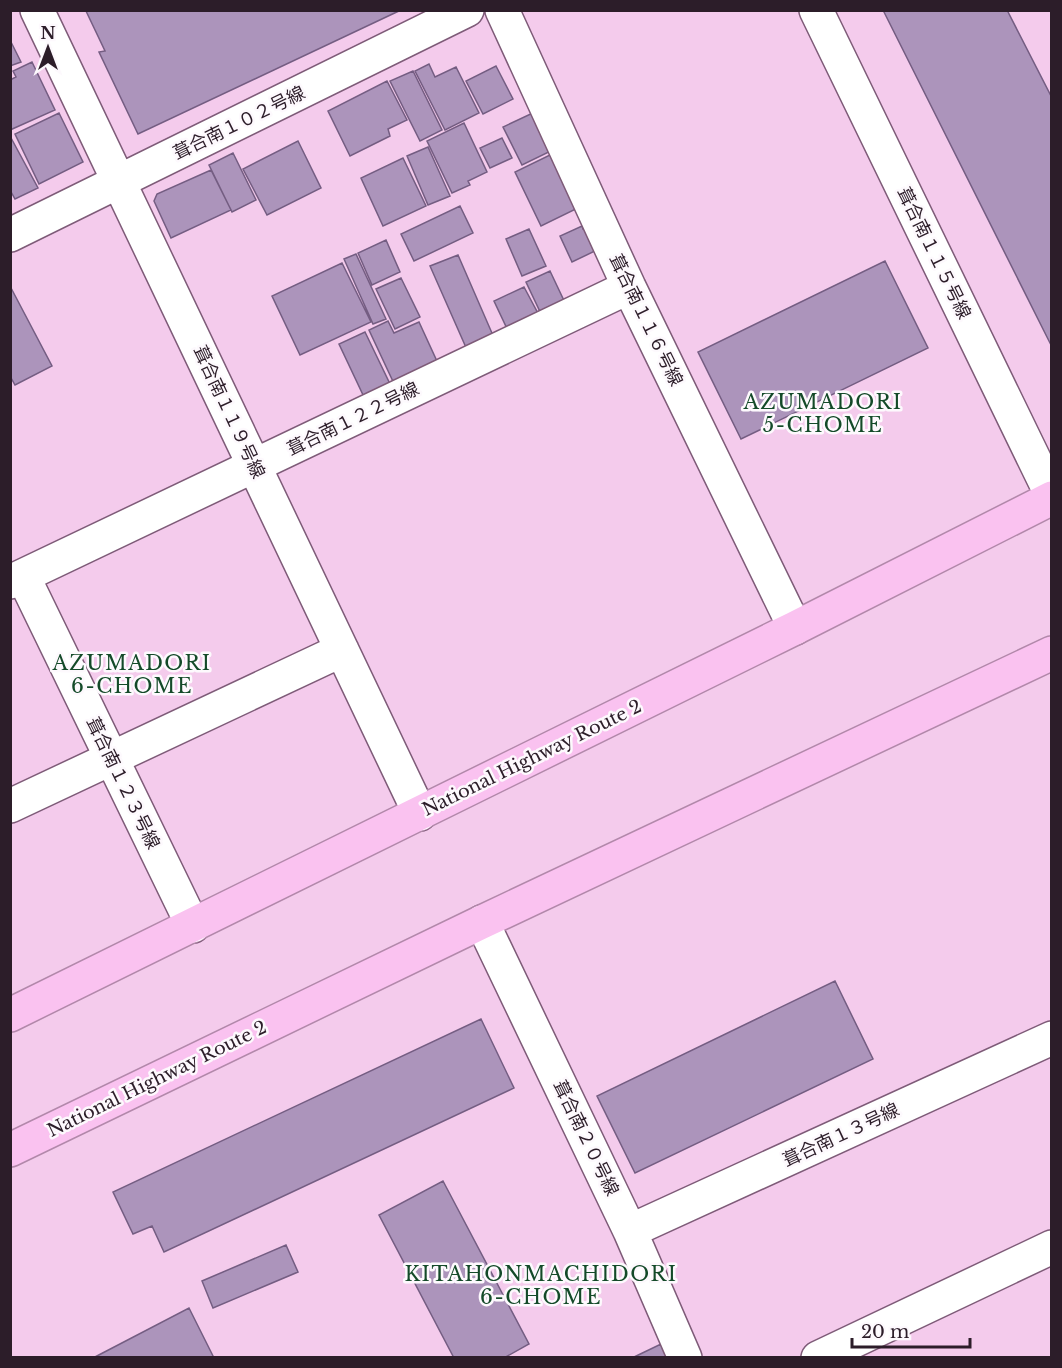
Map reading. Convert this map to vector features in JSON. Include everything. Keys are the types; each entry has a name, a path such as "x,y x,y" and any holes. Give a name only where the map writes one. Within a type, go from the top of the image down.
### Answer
{"highway":[{"name":"National Highway Route 2","path":"10,1015 795,628 1052,497"},
{"name":"National Highway Route 2","path":"10,1150 482,921 1052,652"}],"street":[{"name":"葺合南１１９号線","path":"37,10 420,814"},
{"name":"葺合南１０２号線","path":"10,235 467,10"},
{"name":"葺合南１１６号線","path":"502,10 629,287 795,628"},
{"name":"葺合南１１５号線","path":"816,10 1052,497"},
{"name":"葺合南１２２号線","path":"17,579 629,287"},
{"name":"葺合南１２３号線","path":"17,579 112,759 193,926"},
{"path":"10,806 342,650"},
{"name":"葺合南２０号線","path":"482,921 630,1231 685,1358"},
{"name":"葺合南１３号線","path":"630,1231 1052,1038"},
{"path":"818,1358 1052,1247"}],"building":[{"path":"401,10 138,134 99,52 105,51 86,11"},
{"path":"883,10 1007,10 1052,98 1052,347"},
{"path":"10,40 21,62 10,66"},
{"path":"32,62 55,110 10,130 10,80 16,77 13,71"},
{"path":"429,64 435,77 456,67 479,113 445,130 415,71"},
{"path":"496,66 513,99 483,114 466,81"},
{"path":"413,71 442,130 420,141 390,81"},
{"path":"387,81 407,120 388,129 390,136 350,156 328,111"},
{"path":"537,111 555,149 522,165 503,127"},
{"path":"59,113 83,162 39,184 15,134"},
{"path":"464,123 487,172 468,181 470,185 452,193 427,141"},
{"path":"10,136 38,188 15,199 10,190"},
{"path":"502,138 512,158 490,168 480,148"},
{"path":"298,141 321,188 267,215 243,169"},
{"path":"428,147 450,196 428,205 407,156"},
{"path":"233,153 256,200 232,212 209,165"},
{"path":"554,153 580,207 541,226 515,172"},
{"path":"403,158 426,206 383,226 361,178"},
{"path":"211,170 231,210 171,238 154,201 157,194"},
{"path":"460,206 473,233 414,261 401,234"},
{"path":"582,226 583,229 587,227 597,250 572,262 560,236"},
{"path":"529,229 546,266 522,276 506,239"},
{"path":"386,240 400,272 372,285 358,253"},
{"path":"356,254 386,319 373,324 344,259"},
{"path":"458,255 495,340 468,352 430,266"},
{"path":"885,261 928,348 741,439 698,352"},
{"path":"342,263 371,322 300,355 272,296"},
{"path":"550,271 567,307 543,318 526,282"},
{"path":"401,278 420,317 395,329 376,289"},
{"path":"10,286 52,366 15,385 10,376"},
{"path":"524,287 541,319 510,335 494,301"},
{"path":"388,321 394,333 419,322 441,370 397,390 369,330"},
{"path":"365,332 390,384 364,397 339,344"},
{"path":"835,981 873,1059 635,1173 597,1096"},
{"path":"481,1019 514,1088 164,1252 152,1226 133,1234 113,1192"},
{"path":"443,1181 529,1344 504,1358 454,1358 379,1215"},
{"path":"286,1245 298,1272 213,1308 202,1281"},
{"path":"189,1308 214,1358 93,1358"},
{"path":"661,1344 668,1358 632,1358"}],"district":[{"name":"AZUMADORI 5-CHOME","path":"823,414"},
{"name":"AZUMADORI 6-CHOME","path":"132,674"},
{"name":"KITAHONMACHIDORI 6-CHOME","path":"541,1286"}]}
